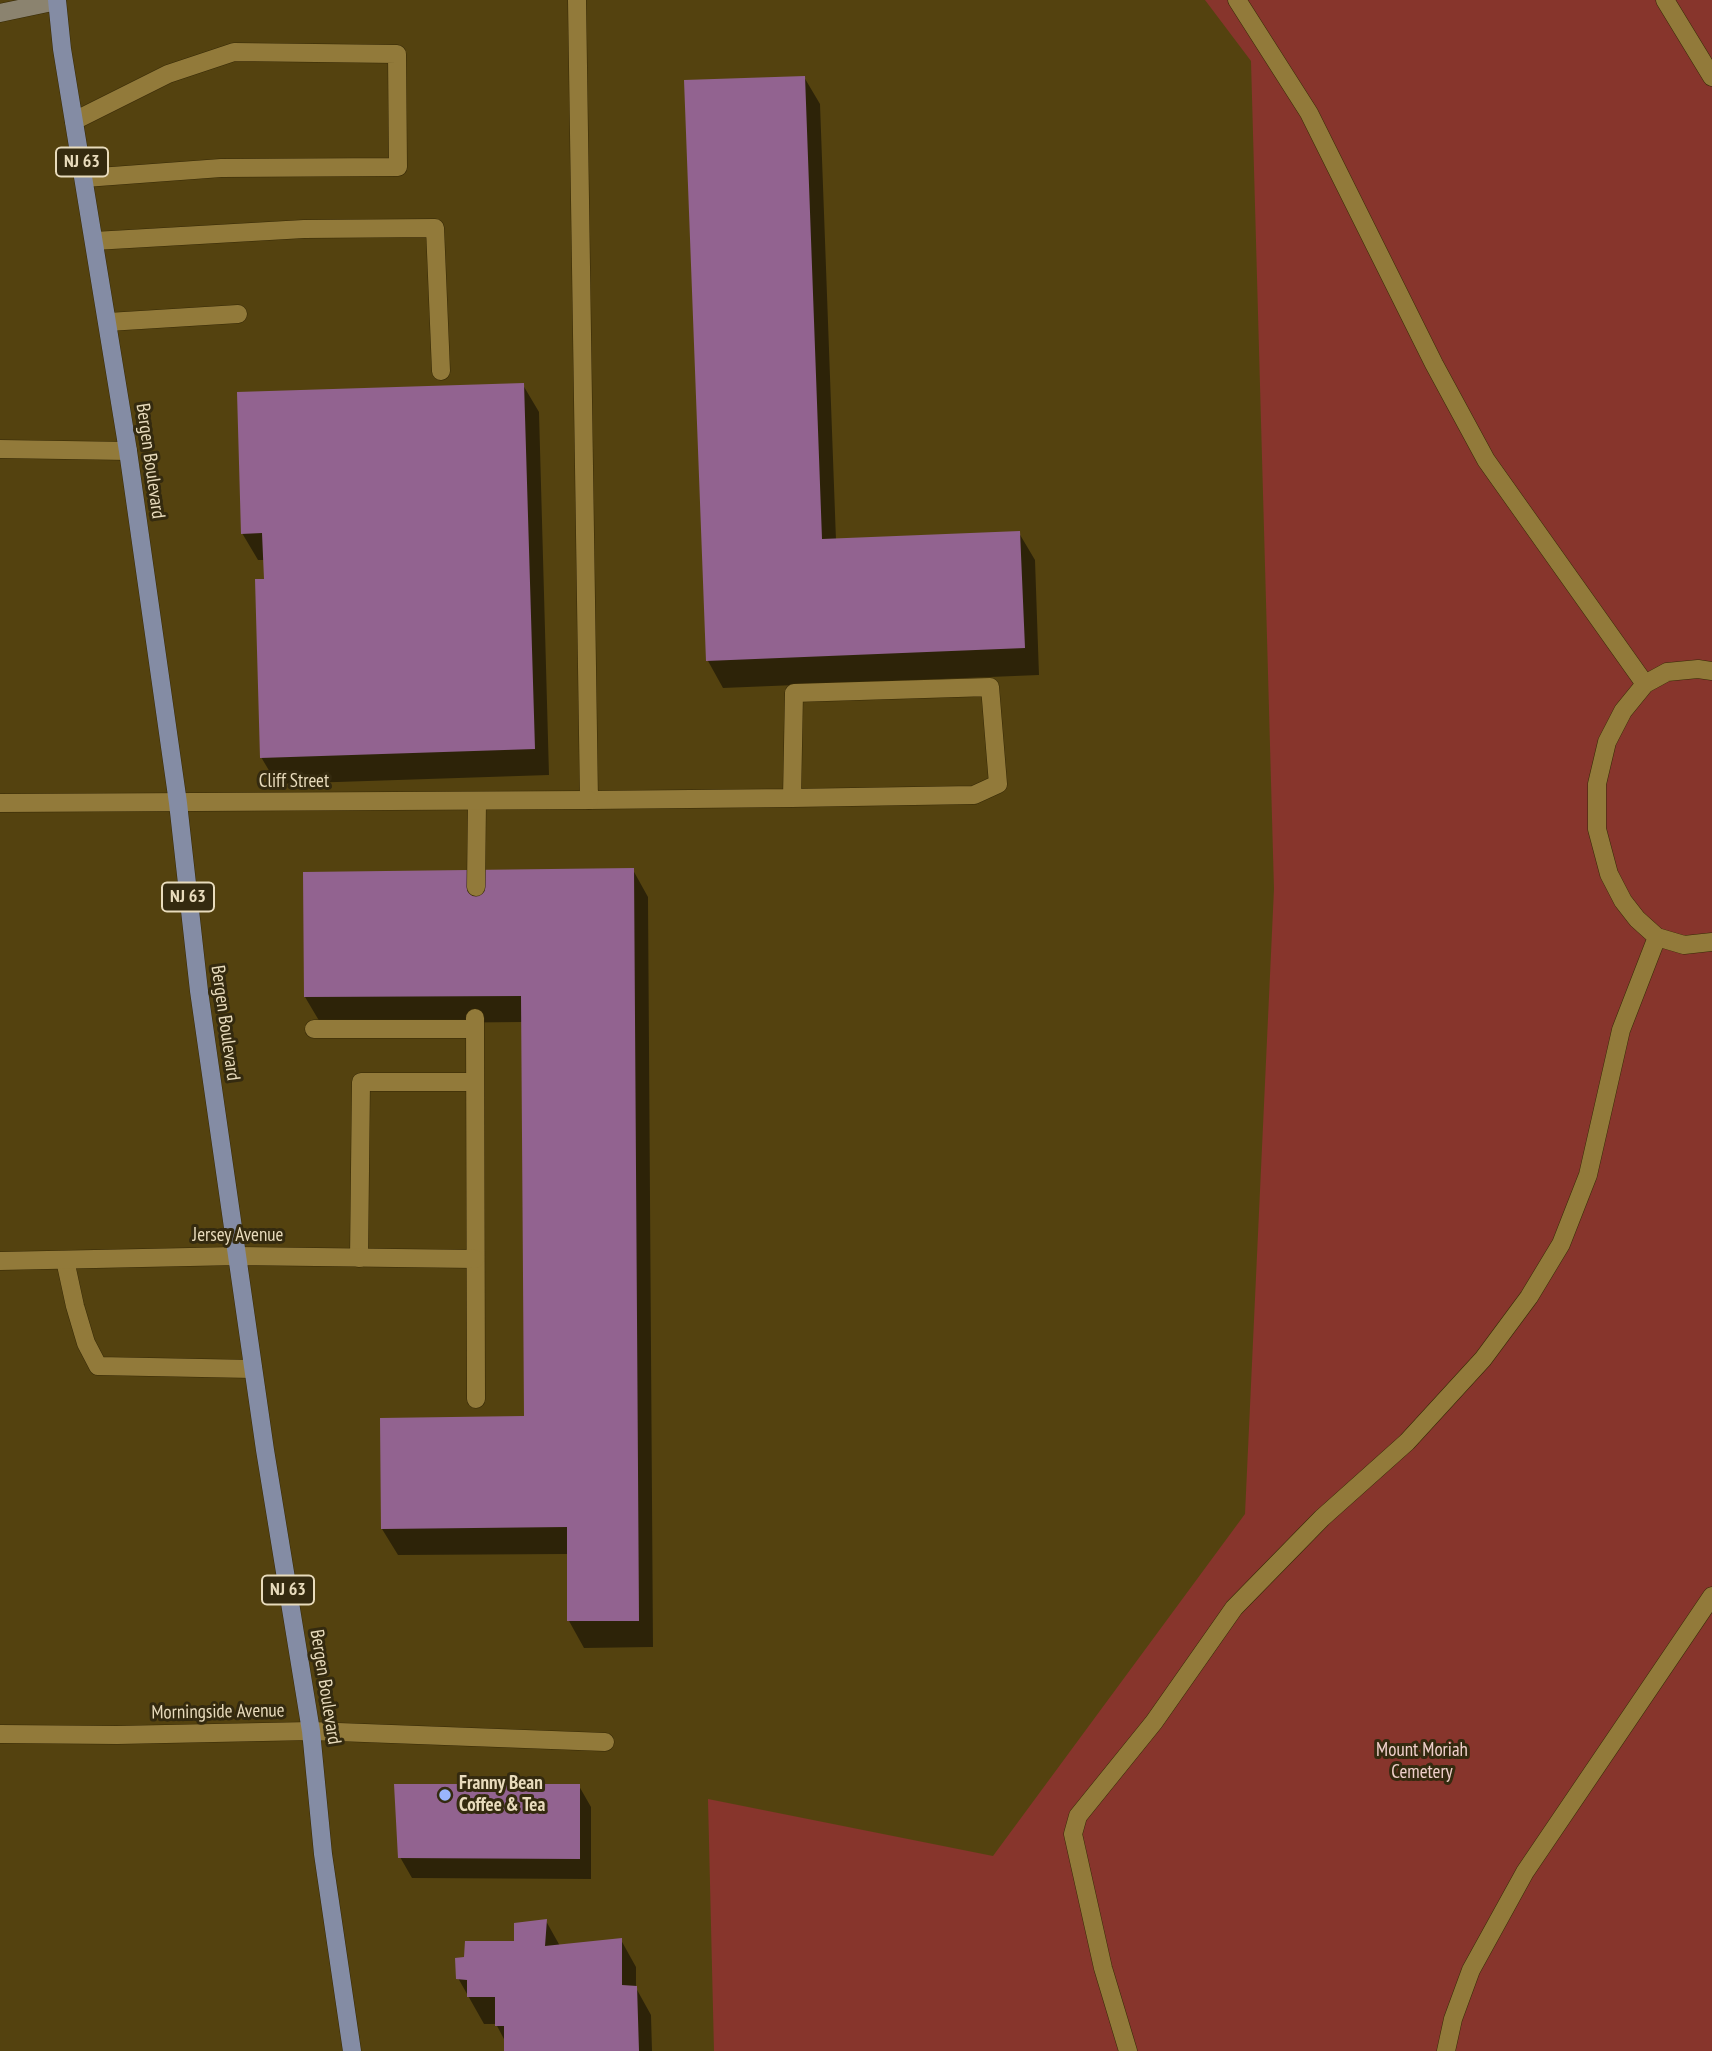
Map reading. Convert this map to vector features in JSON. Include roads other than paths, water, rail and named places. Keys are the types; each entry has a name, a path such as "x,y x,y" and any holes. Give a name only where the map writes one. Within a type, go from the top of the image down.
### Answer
{"main road":[{"name":"Bergen Boulevard","path":"58,0 62,49 128,451 178,803 199,991 253,1369 311,1731 324,1854 352,2051"}],"street":[{"path":"0,13 58,0"},
{"path":"577,0 589,800"},
{"path":"1237,0 1309,113 1434,364 1486,460 1645,684"},
{"path":"1665,0 1712,77"},
{"path":"74,121 168,74 234,52 397,54 398,167 221,168 85,178"},
{"path":"94,241 304,229 435,228 442,371"},
{"path":"108,322 237,314"},
{"path":"0,449 128,451"},
{"path":"1711,667 1667,672 1645,684 1623,710 1607,742 1597,784 1597,829 1609,874 1637,919 1657,937 1684,945 1712,942"},
{"name":"Cliff Street","path":"0,803 477,802 792,798 974,795 998,784 990,687 794,692 792,798"},
{"path":"476,887 477,802"},
{"path":"1128,2051 1103,1968 1073,1834 1078,1816 1154,1722 1234,1608 1322,1518 1407,1442 1483,1359 1529,1297 1561,1244 1588,1175 1621,1030 1657,937"},
{"path":"314,1029 475,1024 476,1399"},
{"path":"359,1258 361,1082 475,1082"},
{"name":"Jersey Avenue","path":"0,1261 237,1256 475,1259"},
{"path":"65,1260 86,1343 98,1366 253,1369"},
{"path":"1446,2051 1453,2018 1471,1970 1525,1872 1712,1596"},
{"name":"Morningside Avenue","path":"0,1734 117,1735 311,1731 605,1742"}],"place":[{"name":"Franny Bean Coffee & Tea","path":"445,1795"}],"park label":[{"name":"Mount Moriah Cemetery","path":"1422,1762"}]}
